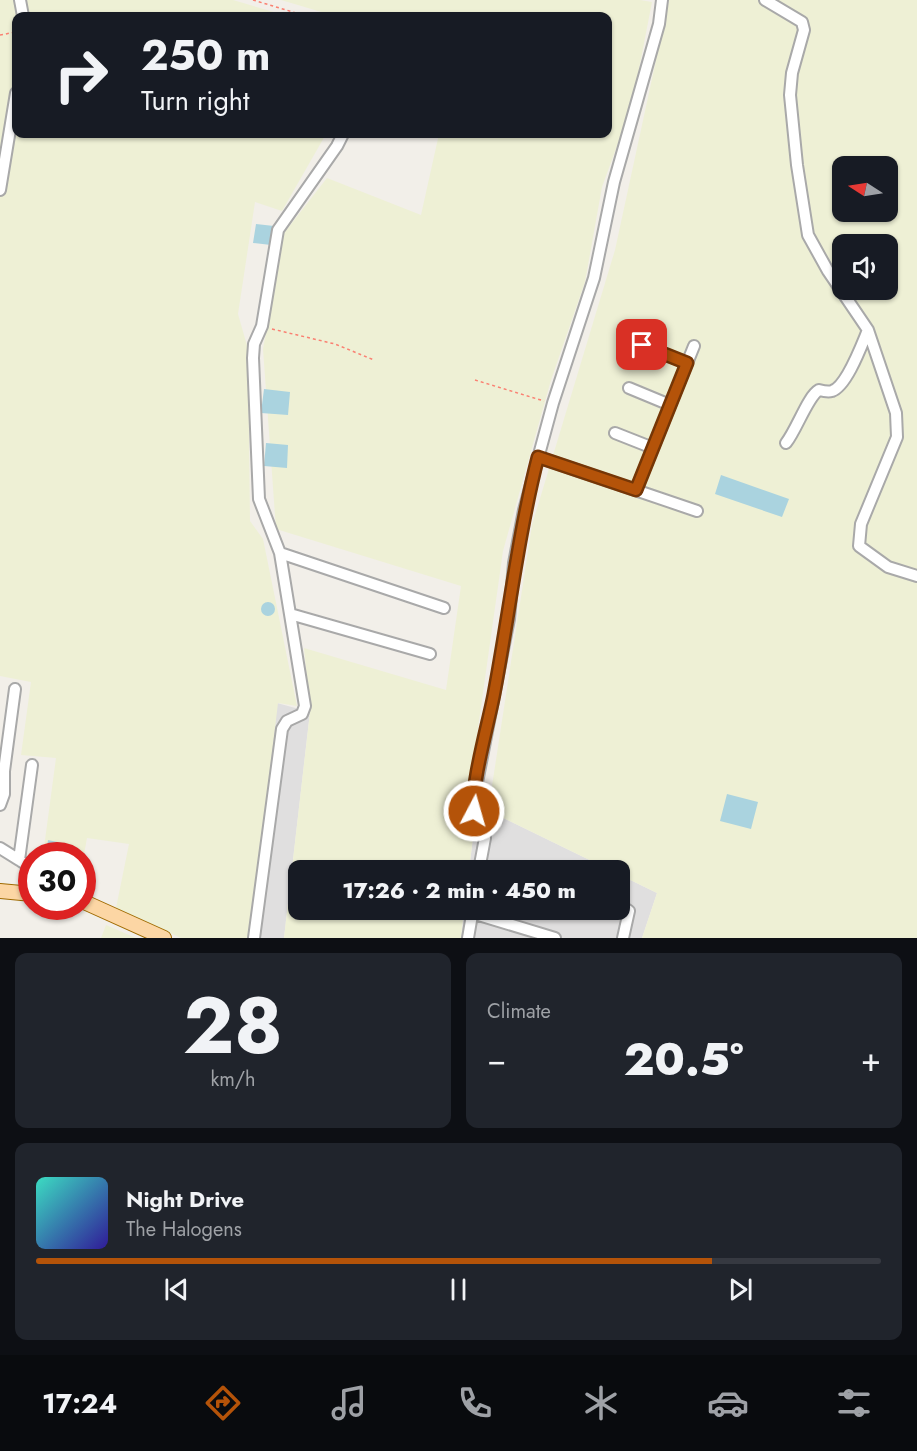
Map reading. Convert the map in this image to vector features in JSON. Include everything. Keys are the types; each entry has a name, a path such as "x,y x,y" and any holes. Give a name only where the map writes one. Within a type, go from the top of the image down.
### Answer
{"main road":[{"path":"0,891 18,893"},
{"path":"96,907 164,938"}],"street":[{"path":"481,860 485,838 473,803 508,619 514,562 538,457 594,278 615,182 656,35 662,0"},
{"path":"765,0 802,22 804,30 792,73 790,95 797,165 808,235 828,271 868,330 896,413 897,437 861,524 859,546 888,567 917,576"},
{"path":"0,190 12,117"},
{"path":"254,938 282,729 287,721 302,714 305,706 280,553 259,499 254,344 262,326 278,230 341,138"},
{"path":"786,443 803,416 811,394 819,390 830,392 838,388 851,368 868,330"},
{"path":"642,345 687,363"},
{"path":"636,490 694,346"},
{"path":"629,388 670,405"},
{"path":"615,433 653,448"},
{"path":"538,457 697,511"},
{"path":"280,553 444,608"},
{"path":"290,614 430,654"},
{"path":"0,805 4,794 4,771 15,689"},
{"path":"21,842 32,765"},
{"path":"0,848 18,859"},
{"path":"468,938 471,920"},
{"path":"500,920 555,938"},
{"path":"624,938 627,920"}],"path":[{"path":"253,0 293,12"},
{"path":"262,326 335,344 375,360"},
{"path":"475,380 553,404"}],"shaded area":[{"path":"277,703 310,712 293,860 288,860 288,903 284,938 245,938"},
{"path":"466,813 495,814 589,860 470,860 474,830"},
{"path":"630,880 657,893 642,938 461,938 463,920 630,920"}],"green space":[{"path":"0,0 233,0 274,12 12,12 12,138 324,138 282,211 255,202 238,314 248,349 250,521 263,539 297,706 278,703 250,938 181,938 116,908 129,844 87,838 86,842 45,842 56,758 21,755 31,682 0,676"},
{"path":"281,0 640,0 652,2 632,105 602,187 585,282 551,380 503,551 466,813 474,830 470,860 293,860 310,712 304,648 446,690 461,586 276,529 263,349 284,233 327,178 421,215 438,138 612,138 612,12 322,12"},
{"path":"669,0 917,0 917,938 642,938 657,893 630,880 630,860 589,860 495,814 492,786 532,525 615,250"},
{"path":"288,903 288,920 463,920 461,938 284,938"},
{"path":"106,925 136,938 101,938"}],"water":[{"path":"256,224 274,226 271,245 253,243"},
{"path":"264,389 290,392 288,415 261,413"},
{"path":"266,443 288,445 287,468 264,466"},
{"path":"721,475 789,499 782,517 715,494"},
{"path":"268,602 273,604 275,609 273,614 268,616 263,614 261,609 263,604"},
{"path":"727,794 758,802 751,829 720,821"}],"route":[{"path":"474,811 473,803 508,619 514,562 538,457 636,490 687,363 642,345"}]}
